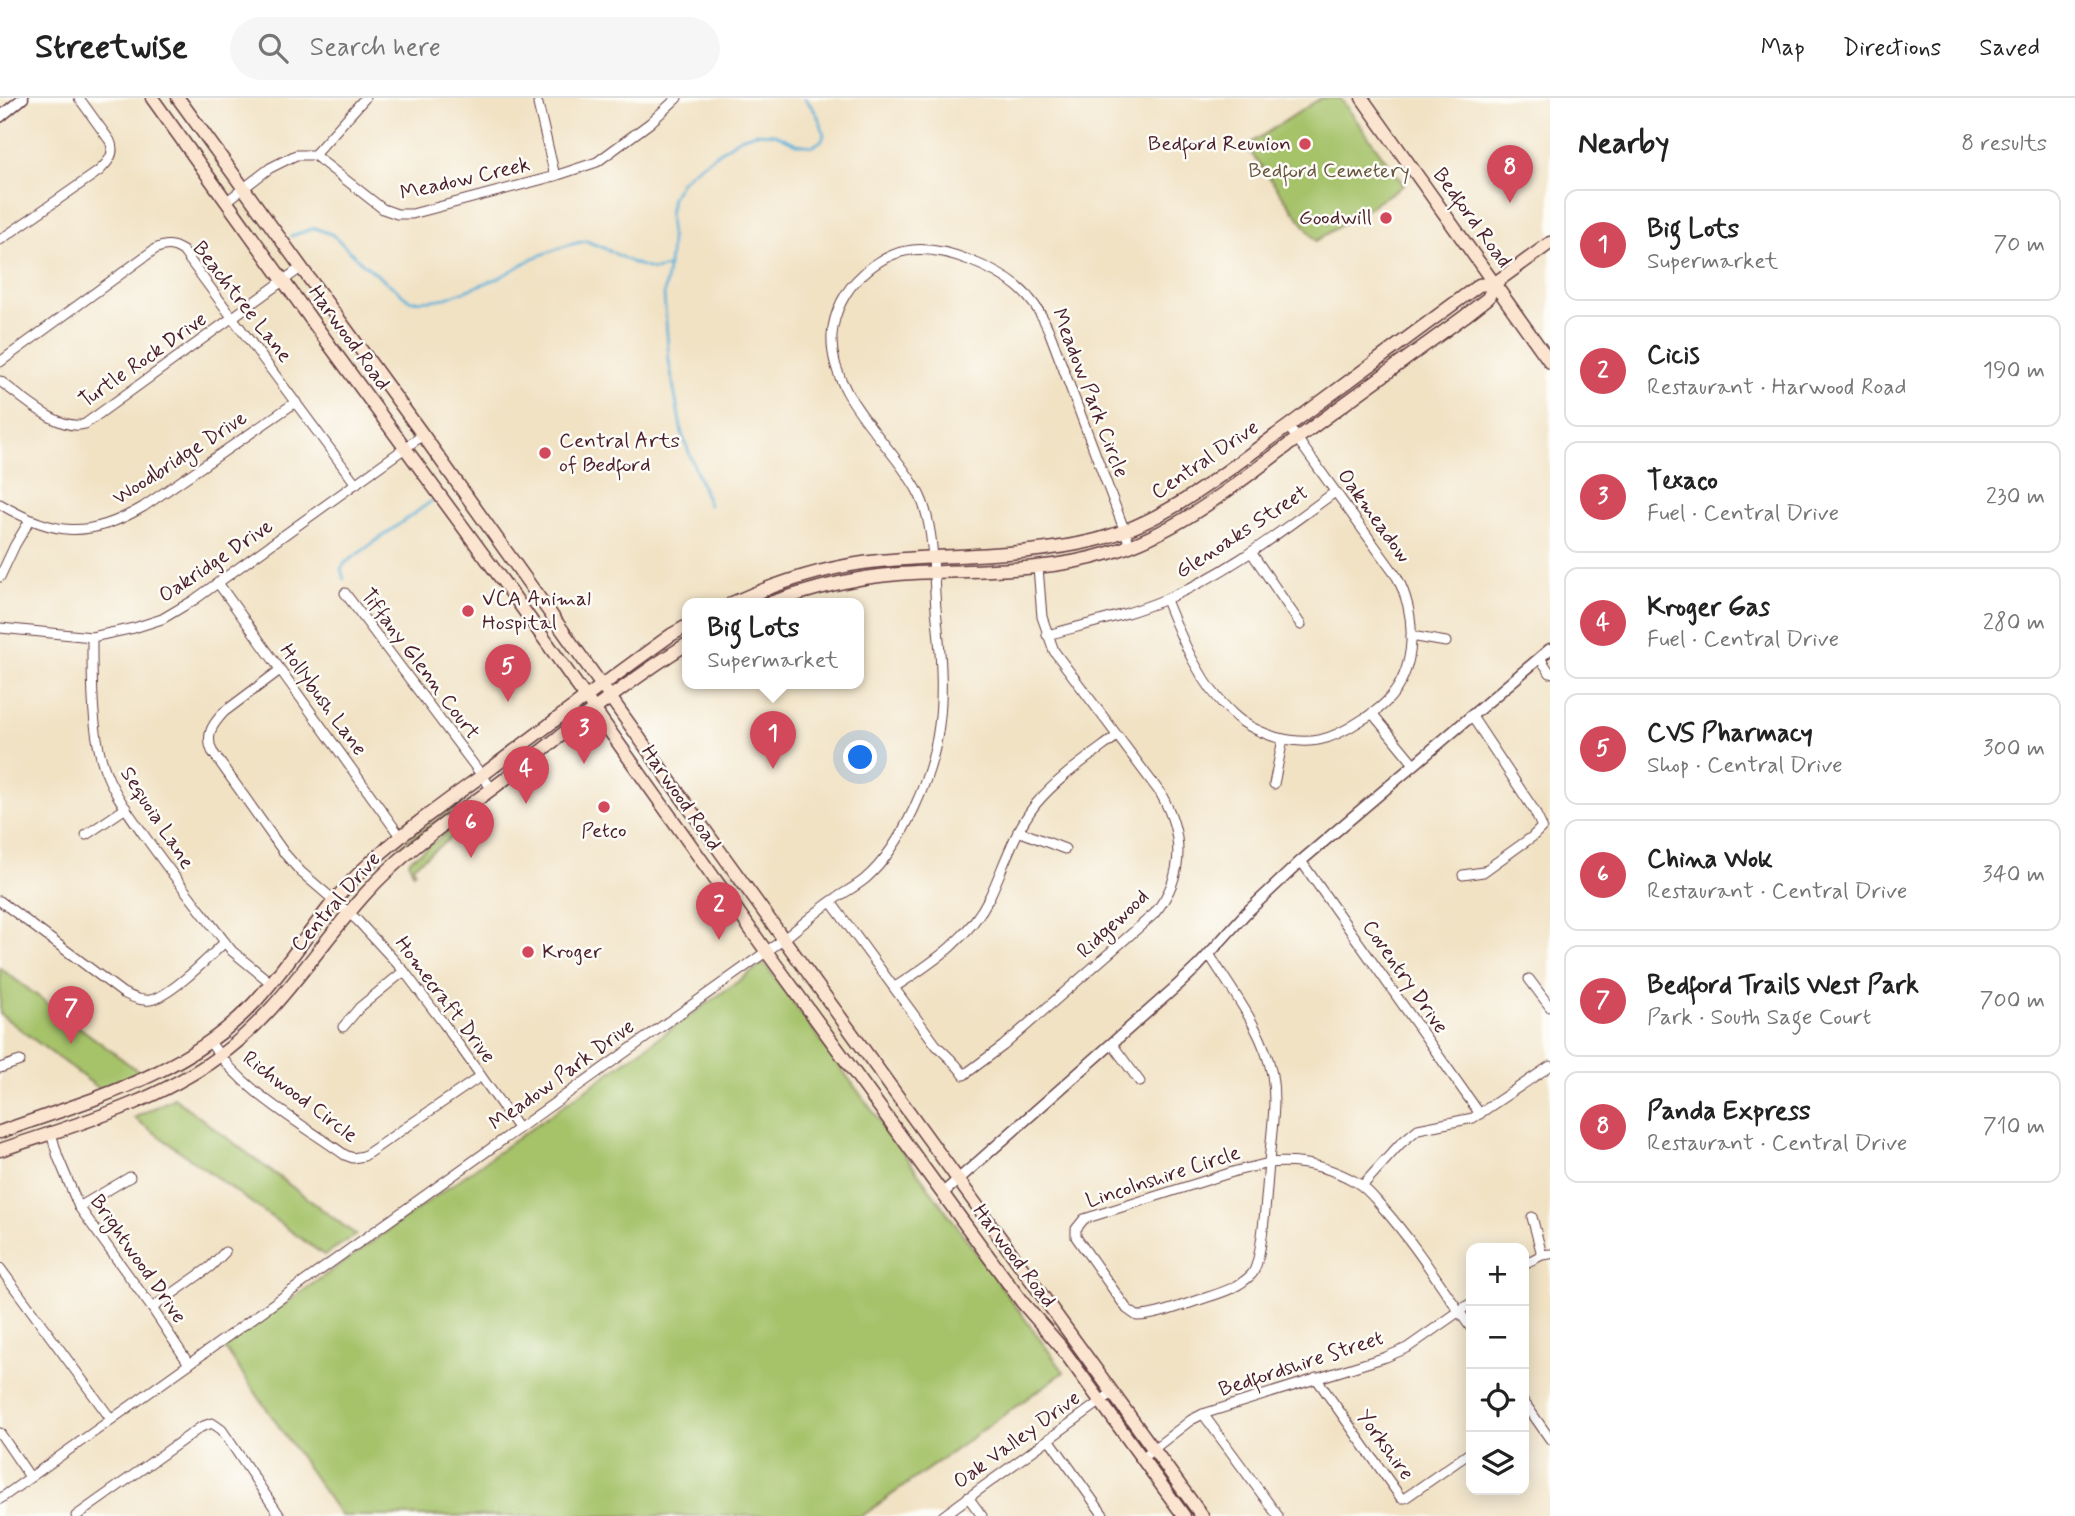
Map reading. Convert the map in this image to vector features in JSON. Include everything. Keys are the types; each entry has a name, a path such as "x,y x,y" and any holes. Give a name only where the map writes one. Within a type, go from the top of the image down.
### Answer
{"main road":[{"name":"Harwood Road","path":"152,98 586,696 766,951 1022,1302 1061,1347 1185,1516"},
{"name":"Harwood Road","path":"178,98 424,435 600,686 1202,1516"},
{"name":"Bedford Road","path":"1362,98 1550,362"},
{"name":"Central Drive","path":"743,598 832,568 878,561 1048,548 1096,540 1124,531 1189,499 1479,285 1495,283 1550,243"},
{"name":"Central Drive","path":"787,598 857,578 1038,567 1098,556 1130,545 1205,508 1488,298 1495,283"},
{"path":"358,384 377,372"},
{"path":"493,568 508,555"},
{"path":"832,568 835,584"},
{"name":"Central Drive","path":"0,1132 124,1088 157,1073 210,1042 234,1023 271,982 368,864 400,836 586,696 682,629"},
{"name":"Central Drive","path":"0,1150 145,1099 219,1056 270,1010 366,892 407,853 609,698 682,647"},
{"path":"684,835 699,823"}],"street":[{"path":"0,117 23,98"},
{"path":"226,201 271,168 296,155 314,155 365,98"},
{"name":"Meadow Creek","path":"314,155 383,209 397,214 412,214 555,176 597,162 650,124 677,98"},
{"path":"0,240 99,171 110,158 113,147 110,141 82,102"},
{"path":"538,104 555,176"},
{"name":"Beachtree Lane","path":"0,362 155,249 172,244 183,251 356,484"},
{"name":"Meadow Park Circle","path":"933,557 918,492 847,392 835,365 833,351 835,318 848,289 874,264 914,249 942,251 978,264 1014,283 1037,306 1049,331 1130,545"},
{"name":"Turtle Rock Drive","path":"0,381 59,422 79,426 94,418 302,267"},
{"name":"Woodbridge Drive","path":"0,504 47,526 91,529 102,527 126,517 296,402"},
{"name":"Oakmeadow","path":"1166,600 1194,664 1232,714 1265,734 1283,739 1316,742 1331,738 1373,713 1397,687 1406,666 1411,636 1404,589 1288,426"},
{"name":"Oakridge Drive","path":"0,628 92,636 134,628 162,619 194,600 424,435"},
{"name":"Glenoaks Street","path":"1047,635 1166,600 1224,570 1335,492"},
{"path":"0,577 30,520"},
{"path":"1251,552 1301,625"},
{"name":"Meadow Park Drive","path":"0,1499 784,939 864,879 896,842 915,807 932,761 940,722 941,686 933,557"},
{"name":"Ridgewood","path":"831,902 936,1045 956,1063 964,1075 1003,1046 1154,914 1170,890 1178,866 1178,836 1171,812 1161,794 1060,662 1042,617 1038,567"},
{"name":"Hollybush Lane","path":"218,583 400,836"},
{"name":"Tiffany Glenn Court","path":"345,593 492,789"},
{"name":"Sequoia Lane","path":"92,636 92,687 99,745 107,775 125,808 225,943 271,982"},
{"path":"1411,636 1447,642"},
{"path":"943,1193 1179,984 1246,913 1301,861 1550,649"},
{"path":"1539,658 1550,673"},
{"name":"Homecraft Drive","path":"280,670 224,712 211,729 210,745 285,854 301,872 349,913 404,971 518,1128"},
{"path":"1373,713 1414,764"},
{"path":"1463,875 1483,872 1542,827 1534,810 1471,715"},
{"path":"895,987 935,961 965,933 989,898 1018,831 1035,805 1074,769 1117,736"},
{"path":"1274,783 1283,739"},
{"path":"86,835 125,808"},
{"path":"1018,831 1065,849"},
{"name":"Coventry Drive","path":"1301,861 1480,1114"},
{"path":"0,901 123,993 137,999 153,999 167,992 225,943"},
{"path":"1209,954 1251,1022 1272,1073 1273,1112 1269,1163 1290,1161 1316,1165 1362,1186 1398,1224 1466,1321"},
{"path":"343,1027 360,1007 404,971"},
{"path":"1529,979 1550,1007"},
{"name":"Richwood Circle","path":"210,1042 219,1056 248,1085 345,1155 353,1158 364,1156 481,1076"},
{"path":"1112,1044 1140,1082"},
{"path":"0,1068 20,1061"},
{"path":"1362,1186 1399,1144 1418,1129 1457,1122 1480,1114 1550,1066"},
{"name":"Brightwood Drive","path":"51,1133 79,1208 189,1364"},
{"name":"Lincolnshire Circle","path":"1269,1163 1263,1228 1256,1266 1251,1276 1234,1288 1187,1304 1136,1316 1127,1309 1076,1237 1076,1229 1084,1219 1269,1163"},
{"path":"79,1208 130,1177"},
{"path":"1529,1262 1546,1255 1532,1217"},
{"path":"152,1308 210,1268 225,1252"},
{"path":"0,1268 111,1419"},
{"name":"Bedfordshire Street","path":"1142,1458 1203,1414 1408,1348 1467,1306"},
{"name":"Yorkshire","path":"1316,1378 1401,1498 1405,1498 1466,1455"},
{"name":"Oak Valley Drive","path":"943,1516 1112,1393"},
{"path":"1529,1413 1550,1438"},
{"path":"1203,1414 1278,1516"},
{"path":"76,1516 201,1427 212,1423 222,1430 280,1516"},
{"path":"0,1433 30,1477"},
{"path":"1049,1439 1104,1516"},
{"path":"968,1497 982,1516"}],"green space":[{"name":"Bedford Cemetery","path":"1321,98 1340,98 1404,185 1316,241 1246,146"},
{"path":"463,803 351,899 401,845"},
{"path":"472,814 476,814 483,822 480,824 476,819 413,866 413,873 410,860"},
{"path":"764,963 1064,1372 862,1516 341,1516 224,1347"},
{"path":"0,968 142,1074 101,1090 0,1014"},
{"path":"174,1098 356,1235 324,1255 134,1118"}],"waterway":[{"path":"709,505 682,434 669,361 664,295 670,256 669,215 672,197 680,183 691,172 740,138 756,133 775,134 797,144 813,146 821,141 824,136 820,120 804,98"},
{"path":"291,236 315,228 333,235 361,262 411,301 446,298 499,278 533,258 586,241 654,270 668,267"},
{"path":"344,579 341,569 345,563 436,498"}],"place":[{"name":"Bedford Reunion","path":"1305,144"},
{"name":"Panda Express","path":"1510,203"},
{"name":"Goodwill","path":"1386,218"},
{"name":"Central Arts of Bedford","path":"545,453"},
{"name":"VCA Animal Hospital","path":"468,611"},
{"name":"CVS Pharmacy","path":"508,702"},
{"name":"Texaco","path":"584,764"},
{"name":"Big Lots","path":"773,769"},
{"name":"Kroger Gas","path":"526,804"},
{"name":"Petco","path":"604,807"},
{"name":"China Wok","path":"471,858"},
{"name":"Cicis","path":"719,940"},
{"name":"Kroger","path":"528,952"},
{"name":"Bedford Trails West Park","path":"71,1044"}]}
